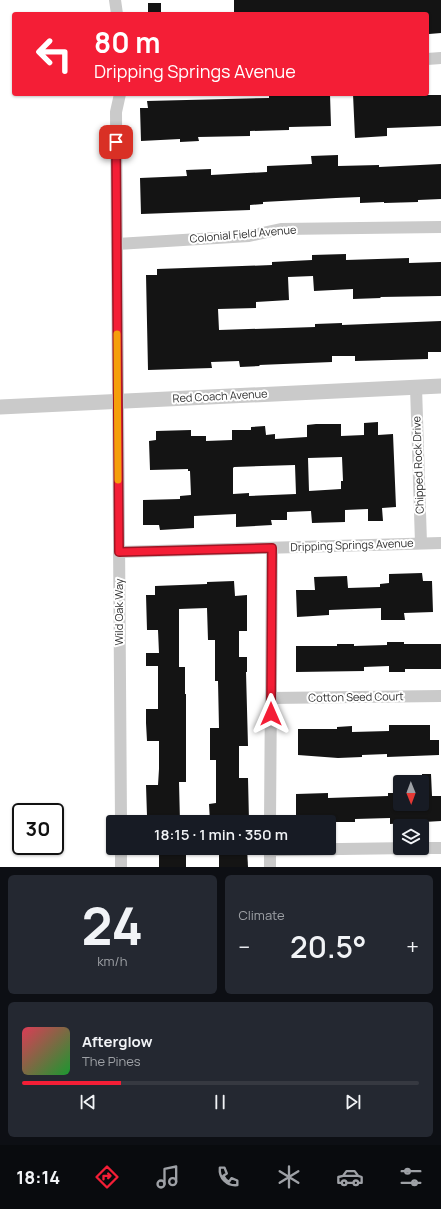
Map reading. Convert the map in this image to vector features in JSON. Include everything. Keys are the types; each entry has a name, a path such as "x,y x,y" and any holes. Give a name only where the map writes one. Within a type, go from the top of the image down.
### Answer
{"street":[{"path":"115,0 118,12"},
{"path":"429,59 441,58"},
{"name":"Wild Oak Way","path":"120,96 116,112 121,815"},
{"name":"Colonial Field Avenue","path":"117,244 249,236 281,229 441,227"},
{"name":"Red Coach Avenue","path":"0,407 441,386"},
{"name":"Chipped Rock Drive","path":"416,387 421,543"},
{"name":"Dripping Springs Avenue","path":"119,552 441,543"},
{"path":"270,815 272,548"},
{"name":"Cotton Seed Court","path":"271,698 441,696"},
{"path":"336,849 393,848"},
{"path":"429,848 441,848"},
{"path":"121,855 121,867"},
{"path":"270,855 270,867"}],"building":[{"path":"234,0 441,0 441,33 429,34 429,12 234,12"},
{"path":"148,3 161,3 161,12 148,12"},
{"path":"441,95 441,126 387,128 387,136 355,138 353,96"},
{"path":"269,96 330,96 331,126 289,127 289,130 250,131 250,136 198,137 199,141 180,142 180,139 141,141 140,108 148,108 147,101 269,98"},
{"path":"338,155 338,166 379,165 379,167 441,164 441,199 418,200 418,202 360,203 360,197 336,198 263,202 263,204 250,205 250,210 141,214 140,178 187,176 186,170 211,169 211,175 267,172 267,166 312,164 311,156"},
{"path":"346,254 346,260 409,258 409,263 441,262 441,296 353,299 353,289 314,291 313,276 288,277 289,300 256,302 256,308 218,309 219,330 315,327 315,324 342,323 342,325 441,321 441,352 428,352 428,359 355,361 355,356 332,356 332,362 240,367 239,361 211,362 212,368 148,370 146,275 157,275 157,269 272,265 272,262 312,260 312,255"},
{"path":"378,422 378,435 393,434 396,507 382,508 383,521 368,521 368,509 345,510 345,522 312,523 311,511 287,512 287,520 271,520 272,525 236,527 236,514 194,516 194,528 160,530 159,525 143,525 143,500 180,499 180,496 191,495 190,471 188,471 188,469 150,470 149,441 156,440 156,431 191,430 191,436 206,436 206,441 232,440 232,430 251,430 251,427 265,426 266,435 275,434 275,439 307,437 307,425 316,424 341,424 341,436 364,435 364,423","holes":["342,457 343,481 341,481 341,489 309,491 308,458","295,465 296,494 249,496 249,493 233,494 234,467"]},
{"path":"422,573 423,581 432,581 433,612 404,613 405,620 381,620 381,608 329,610 329,615 297,617 296,590 315,590 314,577 347,576 348,588 380,587 380,584 389,583 389,574"},
{"path":"234,581 235,596 247,595 247,631 239,631 239,657 247,657 248,746 239,746 239,778 248,778 249,815 210,815 209,804 216,803 216,760 210,760 210,728 219,728 218,681 215,681 215,640 208,640 207,608 179,609 179,667 185,667 186,694 186,782 179,782 180,815 147,815 146,785 158,785 159,741 147,741 146,709 158,709 158,666 146,666 146,653 159,653 158,630 147,630 146,595 155,595 155,586 207,584 207,582"},
{"path":"387,642 404,642 404,644 441,644 441,669 405,669 405,672 389,672 389,666 364,667 364,671 296,672 296,646 337,646 337,644 354,644 354,646 387,645"},
{"path":"389,725 430,725 430,740 439,740 439,755 387,757 387,754 338,758 298,755 298,729 337,729 337,727 352,726 352,732 389,731"},
{"path":"431,774 432,796 441,796 441,821 429,822 429,819 393,819 393,824 390,824 390,818 355,819 355,822 336,822 336,815 296,815 296,794 328,793 328,798 388,796 388,793 393,793 393,811 429,811 429,775 422,775"},
{"path":"159,855 186,855 186,867 159,867"},
{"path":"219,855 247,855 248,867 219,867"}],"slow traffic":[{"path":"117,334 118,480"}],"route":[{"path":"116,142 119,552 272,548 271,714"}]}
